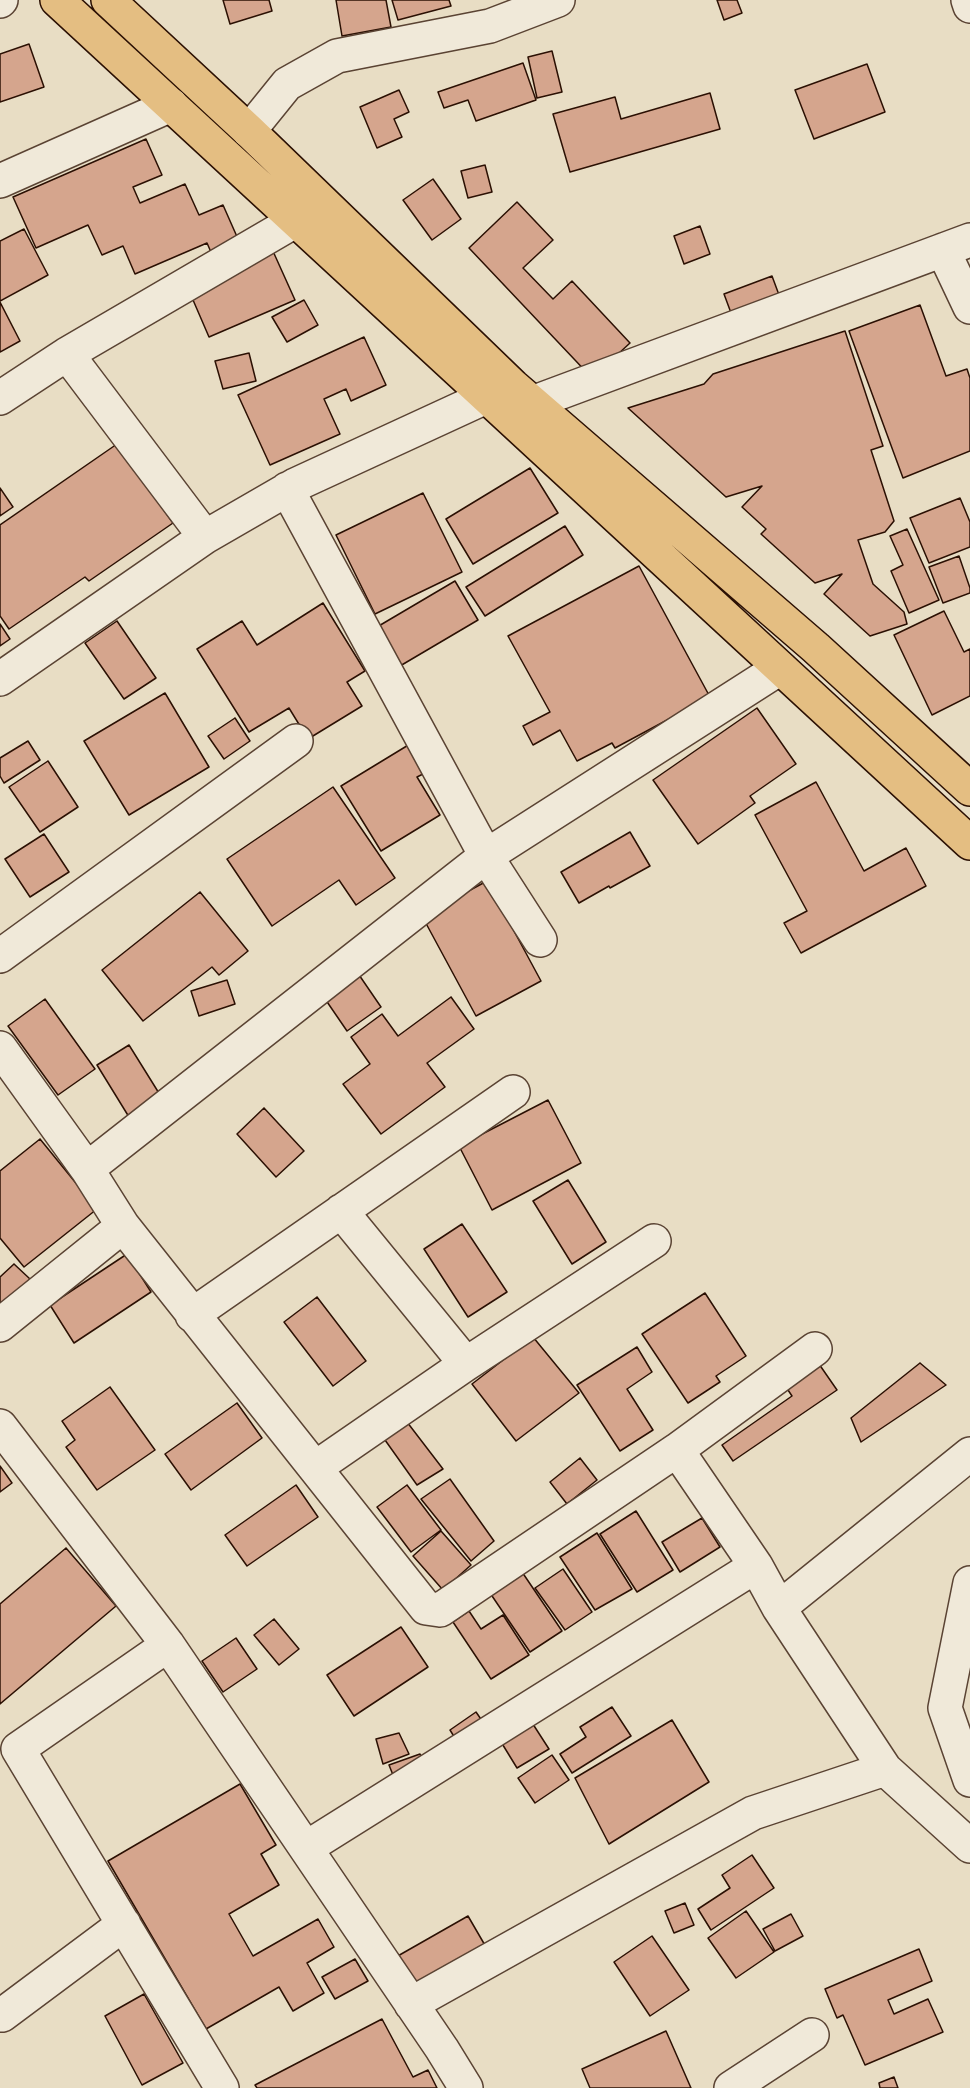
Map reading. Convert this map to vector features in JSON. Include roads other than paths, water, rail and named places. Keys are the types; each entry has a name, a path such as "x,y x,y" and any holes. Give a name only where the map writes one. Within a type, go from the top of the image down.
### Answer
{"main road":[{"path":"57,0 970,843"},
{"path":"108,0 249,131 532,403 816,648 970,789"}],"street":[{"path":"249,131 286,84 337,56 490,26 558,0"},
{"path":"968,0 970,6"},
{"path":"0,181 171,105"},
{"path":"0,398 67,354 295,221"},
{"path":"532,403 957,245 970,307"},
{"path":"67,354 205,537"},
{"path":"0,679 205,537 287,489 486,397"},
{"path":"287,489 486,856 540,940"},
{"path":"87,1169 486,856 780,668"},
{"path":"0,956 296,741"},
{"path":"0,1048 87,1169 123,1226 426,1608 440,1610 676,1450 814,1349"},
{"path":"192,1315 513,1092"},
{"path":"341,1211 466,1364"},
{"path":"0,1324 123,1226"},
{"path":"315,1468 466,1364 654,1241"},
{"path":"0,1426 168,1645 466,2088"},
{"path":"676,1450 756,1566 779,1608 885,1769 970,1846"},
{"path":"779,1608 970,1454"},
{"path":"306,1848 756,1566"},
{"path":"970,1583 945,1708 970,1780"},
{"path":"168,1645 6,1739 124,1924 222,2088"},
{"path":"411,2004 753,1813 885,1769"},
{"path":"2,2015 124,1924"},
{"path":"730,2088 812,2035"}]}
